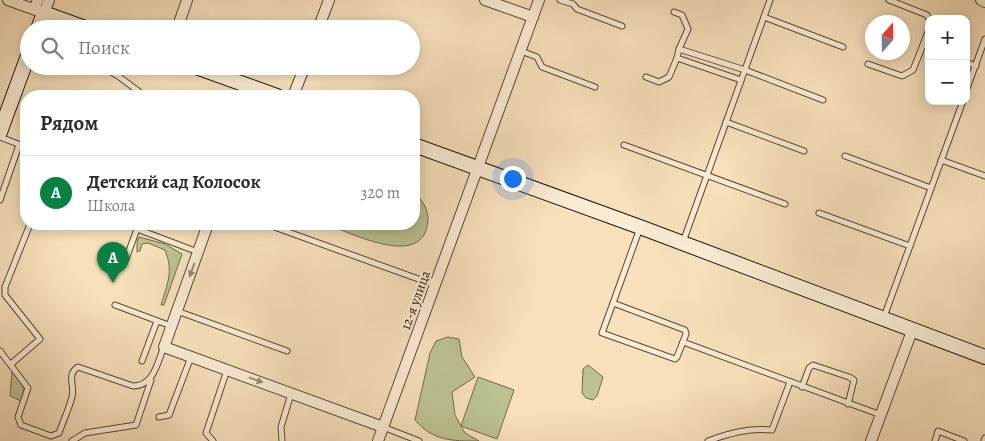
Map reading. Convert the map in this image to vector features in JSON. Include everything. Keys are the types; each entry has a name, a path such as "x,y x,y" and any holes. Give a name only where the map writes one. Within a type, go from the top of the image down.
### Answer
{"street":[{"path":"8,0 41,6 70,20"},
{"path":"180,20 187,0"},
{"path":"321,20 329,0"},
{"path":"485,0 533,17"},
{"name":"12-я улица","path":"378,441 539,0"},
{"path":"981,0 985,2"},
{"path":"39,20 41,6"},
{"path":"0,132 21,75"},
{"path":"214,75 249,90"},
{"path":"296,90 301,75"},
{"path":"420,147 640,227 985,357"},
{"path":"206,230 164,346 292,393 352,419 383,427"},
{"path":"871,441 912,331"}],"lane":[{"path":"560,0 574,4 577,9 622,26"},
{"path":"683,243 770,0"},
{"path":"889,0 927,15"},
{"path":"646,77 659,82 669,77 688,29 682,15 674,12"},
{"path":"764,17 844,47"},
{"path":"970,81 985,39"},
{"path":"868,64 902,76 913,70 925,40"},
{"path":"679,49 745,70 823,100"},
{"path":"520,51 537,57 542,67 595,87"},
{"path":"677,58 741,80"},
{"path":"970,64 976,66"},
{"path":"116,75 137,90"},
{"path":"883,320 961,105"},
{"path":"726,122 804,150"},
{"path":"0,137 20,144 0,200"},
{"path":"624,145 785,204"},
{"path":"845,156 931,188"},
{"path":"941,160 985,176"},
{"path":"820,213 910,246"},
{"path":"613,303 681,327 686,334 675,359 602,333 640,227"},
{"path":"10,364 40,339 5,295 6,287 28,230"},
{"path":"126,259 137,230"},
{"path":"140,230 198,252"},
{"path":"283,230 435,285"},
{"path":"115,305 171,326"},
{"path":"177,311 287,351"},
{"path":"142,361 157,321"},
{"path":"683,342 881,416"},
{"path":"72,441 85,432 136,425 164,346"},
{"path":"0,351 28,388 18,417 19,422 21,425 51,436 59,433 72,398 71,377 73,371 78,368 133,386 146,384 153,374"},
{"path":"159,417 169,415 191,356"},
{"path":"802,387 809,368 813,365 841,374 854,380 848,404"},
{"path":"213,441 206,433 228,370"},
{"path":"708,441 731,432 753,428 772,430 790,382"},
{"path":"282,441 281,427 292,393"},
{"path":"383,427 419,441"},
{"path":"935,441 938,431 964,441"}],"green space":[{"path":"420,198 427,212 428,220 424,235 414,243 401,246 385,245 342,230 420,230"},
{"path":"139,237 165,244 182,254 164,305 161,305 169,272 168,258 165,250 148,243 142,244 140,251 137,252"},
{"path":"448,337 459,339 462,357 475,377 452,392 455,415 465,433 479,441 451,440 436,436 415,420 430,353 436,341"},
{"path":"588,365 603,377 597,396 593,400 586,398 582,393 583,369"},
{"path":"12,371 23,388 21,401 10,396"},
{"path":"478,377 514,390 497,439 461,426"}],"place":[{"name":"Детский сад Колосок","path":"113,283"}]}
